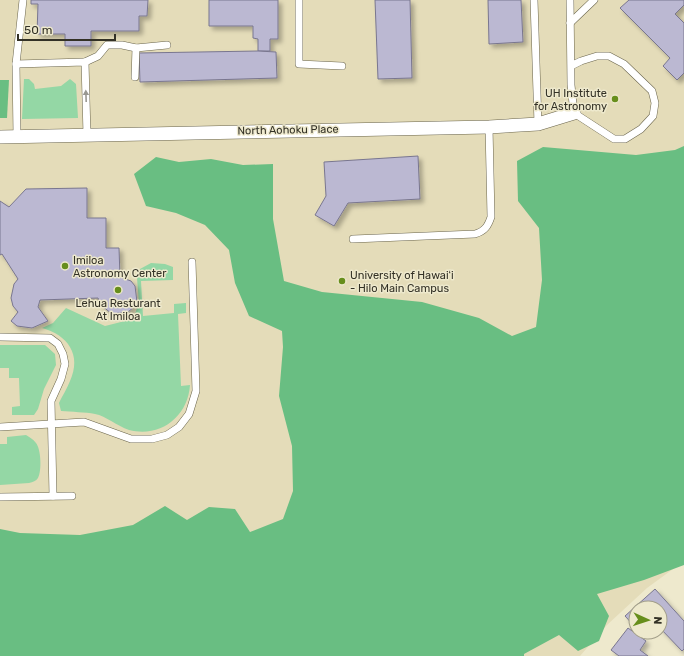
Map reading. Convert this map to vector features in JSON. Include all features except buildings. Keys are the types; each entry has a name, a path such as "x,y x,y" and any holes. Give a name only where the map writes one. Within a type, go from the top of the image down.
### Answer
{"street":[{"name":"North Aohoku Place","path":"0,137 489,127 538,124 574,113"}],"lane":[{"path":"17,136 16,64 23,0"},
{"path":"299,0 299,64 342,66"},
{"path":"534,0 538,124"},
{"path":"570,0 571,66 574,113 614,139 625,139 641,130 653,116 655,103 652,91 624,64 609,56 597,56 581,60 571,66"},
{"path":"570,24 594,0"},
{"path":"16,64 86,62 98,56 107,46 122,45 136,48 167,45"},
{"path":"135,77 136,48"},
{"path":"86,62 88,135"},
{"path":"353,239 475,234 483,232 488,226 491,217 489,127"},
{"path":"0,427 84,422 131,439 152,439 167,435 179,427 189,414 196,391 192,262"},
{"path":"0,337 42,336 50,338 58,344 63,354 65,364 61,379 51,401 53,496"},
{"path":"0,497 72,496"}],"shaded area":[{"name":"University of Hawaiʻi - Hilo Main Campus","path":"0,0 684,0 684,561 647,588 634,600 628,600 628,606 607,625 580,656 0,656"}],"green space":[{"path":"24,79 29,79 34,84 35,89 61,86 70,79 76,84 78,118 22,119"},
{"path":"0,80 9,80 7,118 0,118"},
{"path":"684,146 684,565 644,580 597,594 609,616 599,641 578,651 559,635 524,654 524,656 0,656 0,529 20,533 80,535 133,525 165,506 187,520 209,507 235,509 250,532 283,519 293,491 292,446 279,396 283,347 282,331 249,316 235,283 229,250 205,225 176,213 146,206 134,174 156,157 179,162 211,159 243,165 273,164 273,219 284,281 322,292 422,302 479,318 512,336 536,327 542,280 539,228 518,201 517,161 543,147 636,155 675,150"},
{"path":"151,263 165,264 173,267 173,280 141,281 143,316 174,313 174,304 186,303 186,313 178,314 181,386 190,385 184,407 178,415 161,428 140,432 129,430 95,414 61,411 59,403 69,384 73,372 73,355 70,347 65,341 51,331 42,328 53,323 66,308 105,326 133,319 139,303 137,278 140,269"},
{"path":"0,345 45,345 55,354 56,365 44,389 38,409 34,415 12,415 12,407 20,406 19,378 9,378 9,368 0,368"},
{"path":"26,435 38,446 40,465 38,478 29,483 0,485 0,444 7,444 7,437"}],"place":[{"name":"UH Institute for Astronomy","path":"615,99"},
{"name":"Imiloa Astronomy Center","path":"65,266"},
{"name":"University of Hawaiʻi - Hilo Main Campus","path":"342,281"},
{"name":"Lehua Resturant At Imiloa","path":"118,290"}]}
